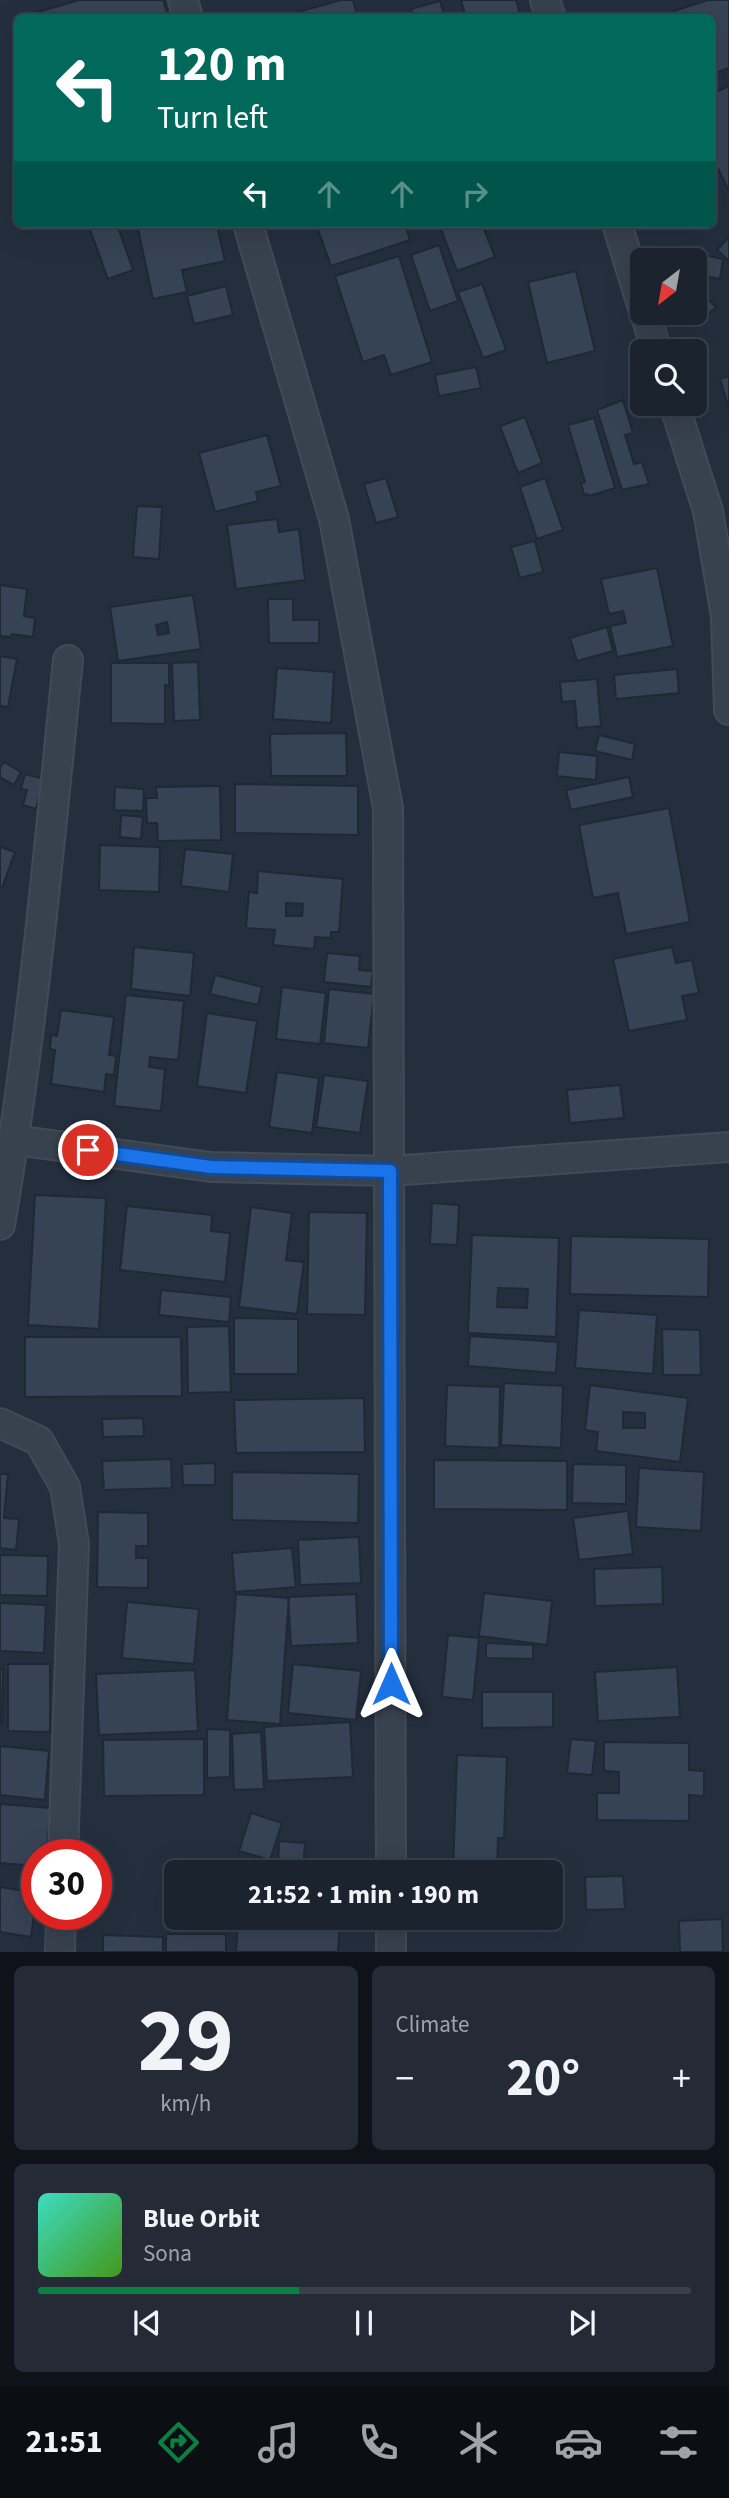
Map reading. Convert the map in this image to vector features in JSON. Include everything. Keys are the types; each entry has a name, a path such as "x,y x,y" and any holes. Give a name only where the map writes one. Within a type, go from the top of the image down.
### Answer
{"street":[{"path":"249,228 334,519 388,808 391,1860"},
{"path":"618,228 630,266"},
{"path":"679,416 719,507 729,710"},
{"path":"0,1226 15,1140 34,988 68,660"},
{"path":"15,1140 211,1167 390,1171 729,1147"},
{"path":"0,1423 39,1441 65,1487 74,1544 64,1839"},
{"path":"60,1952 61,1930"},
{"path":"391,1930 391,1952"}],"building":[{"path":"79,0 163,0 168,14 31,14"},
{"path":"341,0 353,0 357,14 290,14"},
{"path":"461,0 516,0 520,14 465,14"},
{"path":"708,0 729,0 729,68 716,73 716,14 675,14 674,11"},
{"path":"440,1 444,14 413,14 411,9"},
{"path":"729,86 729,191 716,165 716,92"},
{"path":"89,228 118,228 133,270 108,279"},
{"path":"138,228 218,228 225,261 182,270 187,292 153,299"},
{"path":"317,228 406,228 410,240 331,266"},
{"path":"441,228 484,228 495,257 457,271"},
{"path":"729,237 729,261 717,250"},
{"path":"439,245 458,301 430,311 411,255"},
{"path":"399,256 432,362 391,375 384,355 363,362 335,276"},
{"path":"707,256 723,259 720,279 707,276"},
{"path":"576,271 595,351 547,363 528,282"},
{"path":"482,284 506,350 483,358 458,292"},
{"path":"226,286 233,315 194,324 187,296"},
{"path":"707,298 716,307 707,315"},
{"path":"476,367 481,388 439,396 435,375"},
{"path":"729,376 729,409 720,379"},
{"path":"623,400 633,433 625,435 634,464 642,462 649,484 622,490 597,410"},
{"path":"525,417 542,463 518,473 500,426"},
{"path":"594,418 615,488 589,496 584,495 581,483 585,482 568,425"},
{"path":"267,435 281,486 256,492 258,501 215,512 199,453"},
{"path":"386,478 398,517 376,523 364,484"},
{"path":"545,478 563,530 537,539 520,487"},
{"path":"137,506 162,507 159,559 133,557"},
{"path":"277,519 279,532 299,529 305,580 236,589 227,525"},
{"path":"535,541 543,572 520,578 511,547"},
{"path":"657,568 673,646 617,657 610,626 626,623 623,611 609,614 601,579"},
{"path":"0,585 27,589 24,616 35,618 33,637 12,634 11,637 0,636"},
{"path":"193,595 201,649 118,661 110,607","holes":["167,622 169,633 158,635 156,625"]},
{"path":"268,599 293,599 293,620 319,620 319,643 269,643"},
{"path":"607,627 613,651 577,661 570,638"},
{"path":"0,656 17,659 8,707 0,706"},
{"path":"198,662 200,720 174,721 172,663"},
{"path":"111,663 169,663 169,686 165,685 165,724 111,723"},
{"path":"277,668 334,672 331,723 273,719"},
{"path":"677,669 679,693 616,699 614,675"},
{"path":"597,679 601,726 577,728 575,701 562,702 560,682"},
{"path":"346,733 347,776 271,776 270,734"},
{"path":"599,735 635,744 632,760 595,751"},
{"path":"559,752 597,756 596,780 557,776"},
{"path":"4,762 21,772 14,785 0,777 0,768"},
{"path":"25,774 44,779 36,809 23,805 27,790 21,789"},
{"path":"629,777 633,797 571,810 566,790"},
{"path":"235,784 358,786 358,835 235,833"},
{"path":"220,786 221,840 158,841 157,823 147,823 146,798 157,798 156,787"},
{"path":"115,787 144,789 143,811 114,810"},
{"path":"669,808 690,922 626,934 618,893 593,898 579,825"},
{"path":"121,815 143,817 141,839 120,837"},
{"path":"100,845 160,847 159,892 99,890"},
{"path":"0,847 15,852 2,888 0,887"},
{"path":"185,849 233,854 229,892 181,886"},
{"path":"258,871 343,879 339,932 331,932 331,938 315,937 314,949 273,945 275,930 246,928 249,892 257,893","holes":["286,903 303,904 302,916 286,916"]},
{"path":"134,947 194,953 190,996 131,989"},
{"path":"672,947 676,963 692,960 699,993 682,996 687,1020 629,1031 613,959"},
{"path":"327,953 360,956 359,970 373,971 371,987 324,982"},
{"path":"215,975 262,987 258,1005 210,994"},
{"path":"282,987 326,993 320,1044 276,1039"},
{"path":"329,989 374,994 368,1048 324,1043"},
{"path":"126,995 184,1001 178,1060 150,1057 149,1067 165,1069 161,1111 114,1106"},
{"path":"61,1010 114,1017 109,1055 116,1056 114,1075 106,1074 104,1092 51,1084 55,1050 50,1049 51,1035 57,1036"},
{"path":"207,1013 257,1021 246,1093 197,1086"},
{"path":"277,1072 319,1078 312,1133 269,1127"},
{"path":"324,1075 368,1081 360,1133 316,1127"},
{"path":"620,1085 624,1118 570,1123 567,1090"},
{"path":"35,1195 106,1198 99,1329 28,1325"},
{"path":"432,1203 459,1205 457,1245 430,1244"},
{"path":"127,1206 212,1215 211,1231 230,1233 225,1282 120,1270"},
{"path":"251,1207 292,1213 286,1260 304,1262 297,1314 239,1307"},
{"path":"309,1212 367,1213 365,1315 307,1314"},
{"path":"472,1235 559,1238 556,1337 468,1333","holes":["498,1288 528,1289 527,1308 497,1307"]},
{"path":"571,1236 709,1239 708,1297 570,1294"},
{"path":"161,1290 231,1297 229,1322 159,1315"},
{"path":"579,1310 657,1315 653,1374 575,1368"},
{"path":"234,1318 298,1319 298,1374 234,1374"},
{"path":"229,1326 231,1392 188,1393 187,1327"},
{"path":"662,1329 700,1330 701,1375 663,1375"},
{"path":"470,1336 558,1342 556,1373 468,1366"},
{"path":"25,1337 181,1337 182,1396 25,1397"},
{"path":"504,1383 563,1386 561,1448 501,1445"},
{"path":"447,1385 500,1387 499,1448 445,1446"},
{"path":"590,1385 688,1398 680,1462 596,1451 598,1432 585,1430","holes":["623,1412 645,1413 645,1428 623,1428"]},
{"path":"364,1398 365,1452 236,1453 234,1400"},
{"path":"143,1418 144,1436 103,1437 102,1419"},
{"path":"171,1459 172,1488 104,1490 102,1461"},
{"path":"434,1460 567,1461 567,1510 434,1509"},
{"path":"215,1463 215,1485 183,1485 182,1464"},
{"path":"573,1464 626,1465 626,1504 572,1503"},
{"path":"639,1468 704,1472 701,1531 636,1527"},
{"path":"232,1472 359,1474 358,1523 232,1520"},
{"path":"0,1474 8,1474 4,1518 19,1519 16,1550 0,1548"},
{"path":"628,1511 633,1554 579,1560 573,1518"},
{"path":"98,1512 148,1513 148,1546 136,1546 136,1558 148,1558 148,1588 97,1587"},
{"path":"359,1537 361,1583 300,1585 298,1540"},
{"path":"292,1548 296,1587 235,1592 232,1553"},
{"path":"0,1555 48,1556 47,1596 0,1595"},
{"path":"662,1567 663,1604 595,1606 594,1569"},
{"path":"484,1593 552,1601 547,1645 479,1636"},
{"path":"236,1594 289,1598 280,1724 227,1720"},
{"path":"356,1594 358,1643 291,1646 288,1597"},
{"path":"127,1602 199,1609 194,1664 122,1658"},
{"path":"0,1603 46,1605 44,1653 0,1651"},
{"path":"448,1635 479,1638 473,1700 442,1697"},
{"path":"486,1643 533,1645 533,1659 486,1658"},
{"path":"8,1664 50,1664 50,1732 8,1731"},
{"path":"293,1664 361,1671 356,1720 288,1713"},
{"path":"677,1667 680,1717 598,1721 595,1672"},
{"path":"0,1669 3,1669 2,1724 0,1724"},
{"path":"195,1670 198,1731 99,1735 96,1674"},
{"path":"482,1692 553,1692 553,1727 482,1728"},
{"path":"350,1722 353,1777 267,1781 264,1727"},
{"path":"207,1729 230,1730 230,1777 207,1778"},
{"path":"261,1732 264,1789 234,1790 232,1734"},
{"path":"204,1739 204,1795 104,1796 103,1740"},
{"path":"571,1739 596,1741 592,1775 567,1773"},
{"path":"604,1742 689,1743 689,1770 704,1771 704,1796 689,1795 689,1821 597,1820 597,1793 619,1793 619,1772 604,1771"},
{"path":"0,1746 49,1751 45,1800 0,1795"},
{"path":"457,1755 507,1757 504,1838 498,1838 497,1860 453,1860"},
{"path":"0,1804 51,1808 48,1839 21,1839 21,1865 0,1863"},
{"path":"251,1813 282,1823 270,1860 239,1851"},
{"path":"279,1841 305,1843 304,1860 278,1860"},
{"path":"623,1876 625,1909 586,1910 585,1877"},
{"path":"0,1887 21,1890 21,1930 32,1930 31,1937 0,1932"},
{"path":"722,1919 723,1952 680,1952 679,1921"},
{"path":"237,1930 339,1930 338,1952 236,1952"},
{"path":"166,1934 226,1934 226,1952 166,1952"},
{"path":"103,1935 163,1937 163,1952 103,1952"}],"route":[{"path":"88,1150 211,1167 390,1171 391,1684"}]}
